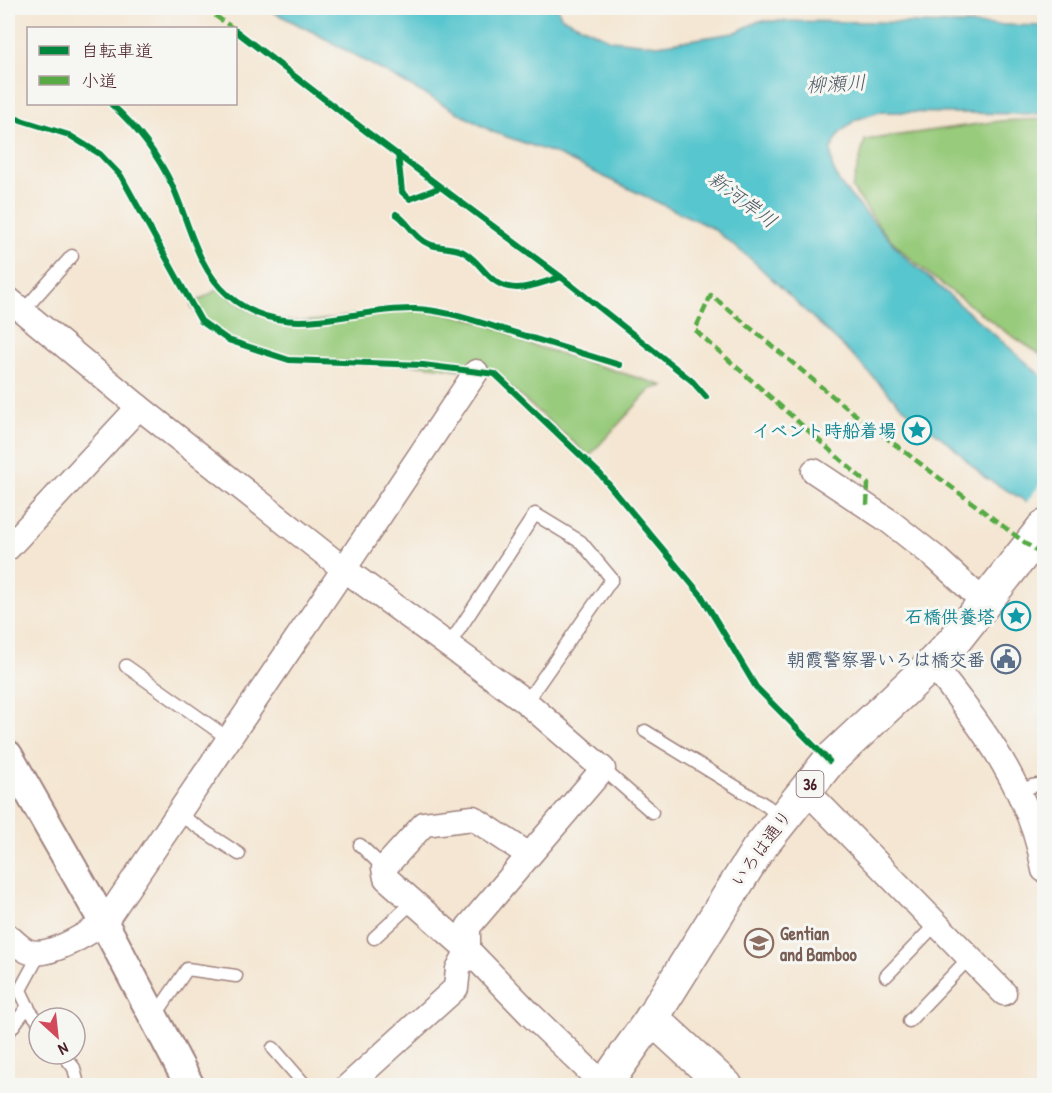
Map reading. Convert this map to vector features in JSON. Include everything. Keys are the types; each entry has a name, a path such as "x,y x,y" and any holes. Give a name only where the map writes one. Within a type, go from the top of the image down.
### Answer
{"main road":[{"name":"いろは通り","path":"604,1085 652,1018 756,850 805,789 853,737 932,664 1044,527"},
{"path":"652,1018 726,1086"}],"street":[{"path":"15,305 139,407 344,569 526,702 603,770 468,927 468,950 458,969 456,988 348,1086"},
{"path":"8,936 27,952 40,953 80,938 104,923 476,372"},
{"path":"8,548 139,407"},
{"path":"814,471 889,521 936,558 994,591"},
{"path":"932,664 980,728 1020,793 1038,837 1044,870"},
{"path":"8,755 104,923 190,1086"},
{"path":"805,789 1004,993"},
{"path":"529,855 473,819 424,824 384,868 386,878 468,950 604,1085"}],"lane":[{"path":"15,305 72,256"},
{"path":"449,645 535,514 581,542 612,579 526,702"},
{"path":"126,666 229,739"},
{"path":"645,731 767,806 782,818"},
{"path":"603,770 652,812"},
{"path":"1020,793 1032,786 1044,784"},
{"path":"178,814 239,854"},
{"path":"360,845 384,868"},
{"path":"374,938 413,902"},
{"path":"886,976 936,924"},
{"path":"28,1006 20,990 40,953"},
{"path":"909,1021 969,958"},
{"path":"154,1018 187,969 236,976"},
{"path":"8,1033 27,1007"},
{"path":"273,1048 306,1086"},
{"path":"72,1066 78,1085"}],"green space":[{"path":"1044,119 1044,357 1003,330 931,276 902,251 882,230 852,188 865,140 1000,121"},
{"path":"220,288 241,305 262,315 282,320 303,322 395,310 426,310 457,316 501,329 522,342 664,386 651,389 589,456 495,374 423,365 289,360 228,340 201,321 191,305"}],"water":[{"path":"265,8 558,8 561,17 611,40 658,45 734,33 759,21 1044,26 1044,114 880,112 855,120 839,134 831,149 832,166 840,184 903,255 1044,378 1044,512 984,477 951,445 900,405 854,357 752,260 712,228 556,154 493,132 313,32"}],"pier":[{"path":"1044,479 1044,515 1026,503"}],"marked path":[{"path":"204,8 232,27"},
{"path":"867,505 868,484 695,330 711,295 848,409 1044,557"}],"cycle path":[{"path":"772,8 1044,10"},
{"path":"237,32 561,277 692,381 706,397"},
{"path":"112,105 130,122 161,164 173,187 201,258 217,284 249,310 272,318 295,321 391,310 437,311 620,365"},
{"path":"8,116 69,135 100,154 121,176 201,321 228,340 289,360 423,365 495,374 600,474 701,595 756,687 829,761"},
{"path":"398,154 402,192 410,199 441,187"},
{"path":"396,214 424,241 433,246 457,249 465,253 496,282 505,286 523,288 561,277"}],"place":[{"name":"イベント時船着場","path":"917,430"},
{"name":"石橋供養塔","path":"1016,616"},
{"name":"朝霞警察署いろは橋交番","path":"1006,659"},
{"name":"Gentian and Bamboo","path":"759,943"}],"water label":[{"name":"柳瀬川","path":"836,83"},
{"name":"新河岸川","path":"743,199"}]}
